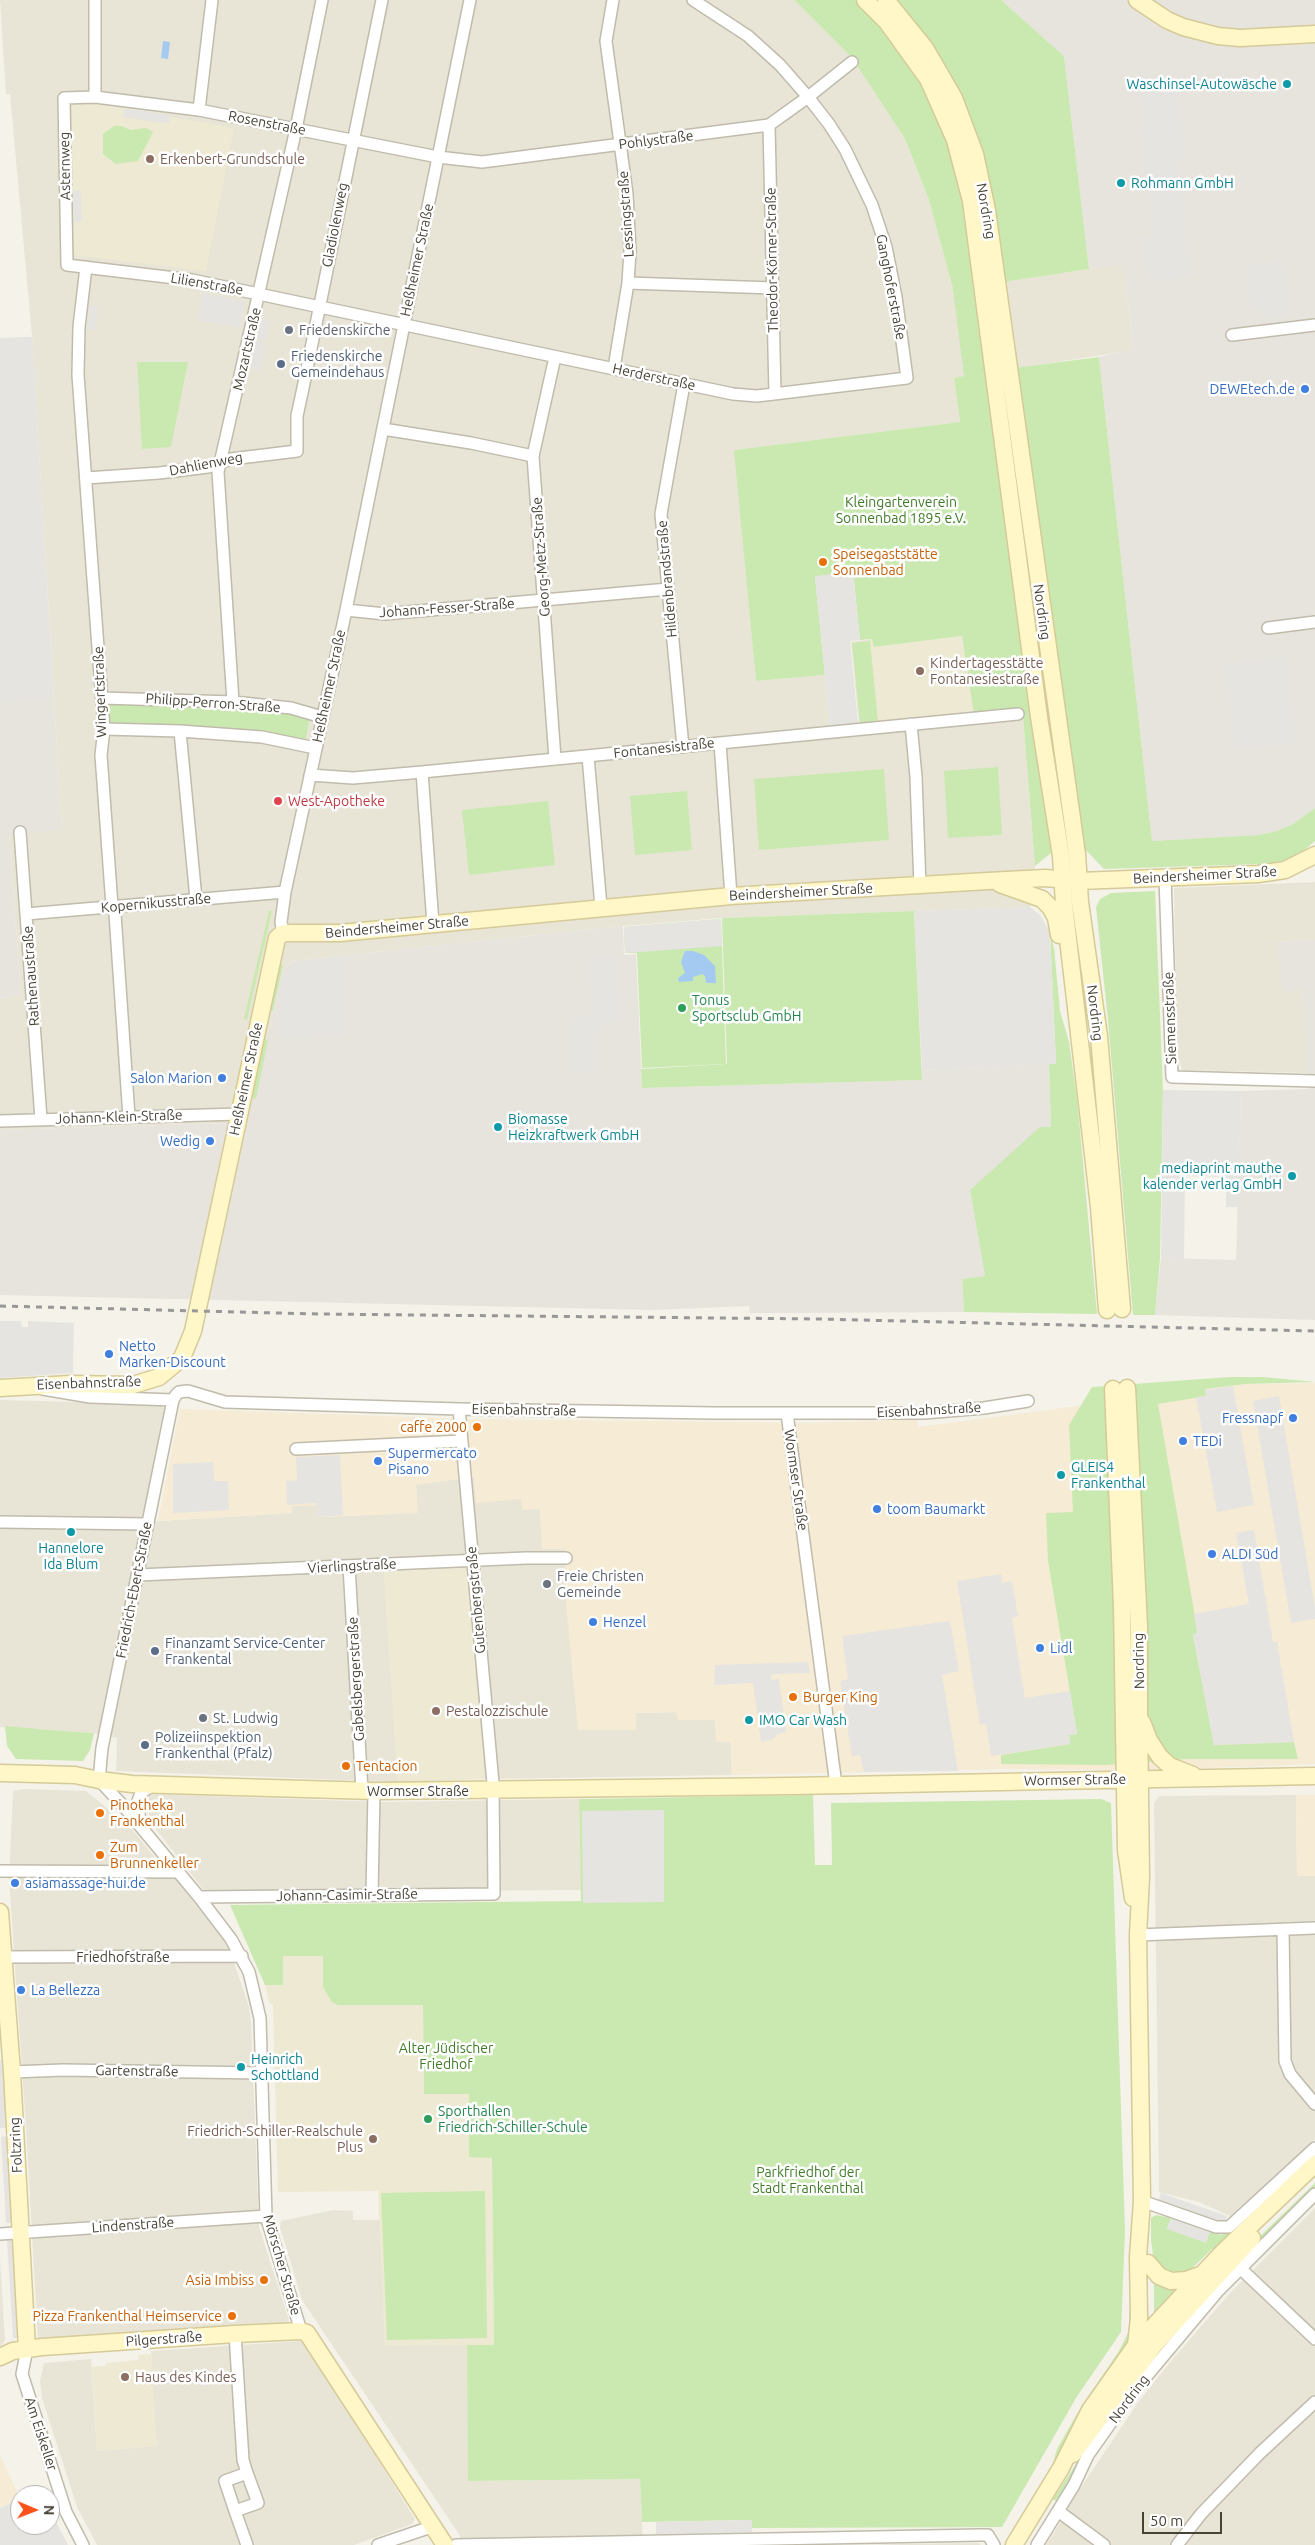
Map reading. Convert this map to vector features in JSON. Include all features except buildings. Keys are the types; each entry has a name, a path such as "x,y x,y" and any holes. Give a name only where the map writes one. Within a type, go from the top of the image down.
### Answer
{"main road":[{"name":"Nordring","path":"866,0 893,30 928,79 947,118 964,169 976,229 1039,717 1061,856 1071,881 1098,1036 1115,1310 1081,1048 1056,918 1050,906 1033,894 988,881"},
{"name":"Nordring","path":"886,0 902,17 939,69 966,127 981,179 1061,738 1081,1048"},
{"path":"1137,0 1183,28 1218,36 1240,38 1315,34"},
{"name":"Beindersheimer Straße","path":"283,933 320,934 731,896 988,881 1071,881 1272,873 1313,860"},
{"name":"Heßheimer Straße","path":"176,1365 188,1347 193,1331 277,938 283,933"},
{"name":"Eisenbahnstraße","path":"0,1388 27,1385 133,1385 159,1377 176,1365"},
{"name":"Nordring","path":"1132,1779 1140,1712 1138,1616 1120,1388 1122,1606 1132,1779 1141,1878 1138,1935 1142,2201 1138,2257 1141,2350"},
{"path":"1140,1712 1149,1740 1160,1757 1170,1766 1200,1778"},
{"name":"Wormser Straße","path":"0,1773 75,1775 98,1780 154,1784 368,1791 493,1791 1315,1776"},
{"name":"Foltzring","path":"0,1912 12,2072 27,2349"},
{"path":"1234,2257 1315,2164"},
{"path":"1148,2262 1160,2276 1171,2281 1186,2280 1200,2275 1234,2257 1315,2178"},
{"name":"Nordring","path":"1014,2545 1061,2468 1089,2435 1141,2350 1150,2328 1148,2262 1142,2219"},
{"name":"Nordring","path":"1141,2350 1234,2257"},
{"path":"1150,2328 1200,2275"},
{"name":"Pilgerstraße","path":"27,2349 301,2331"},
{"name":"Mörscher Straße","path":"301,2331 311,2337 445,2545"},
{"path":"0,2357 12,2351 27,2349"}],"street":[{"path":"95,0 95,97"},
{"path":"199,110 212,0"},
{"name":"Mozartstraße","path":"233,702 217,484 220,462 296,129 322,0"},
{"name":"Gladiolenweg","path":"297,451 297,416 382,0"},
{"name":"Heßheimer Straße","path":"283,933 281,922 285,892 346,610 470,0"},
{"name":"Lessingstraße","path":"613,0 606,41 629,225 628,283 614,368"},
{"name":"Ganghoferstraße","path":"693,0 748,36 780,65 808,97 845,149 872,205 886,247 896,297 907,378"},
{"name":"Pohlystraße","path":"438,157 482,162 769,125 852,62"},
{"name":"Rosenstraße","path":"95,97 199,110 438,157"},
{"name":"Asternweg","path":"67,265 64,98 95,97"},
{"name":"Theodor-Körner-Straße","path":"769,125 775,394"},
{"name":"Lilienstraße","path":"67,265 192,280 404,325"},
{"name":"Wingertstraße","path":"86,267 78,360 104,729 101,755 130,1117"},
{"path":"628,283 773,288"},
{"name":"Herderstraße","path":"404,325 733,394 757,396 907,378"},
{"path":"1232,335 1315,325"},
{"name":"Georg-Metz-Straße","path":"555,357 533,456 555,759"},
{"name":"Hildenbrandstraße","path":"683,746 661,514 684,384"},
{"path":"383,429 471,442 533,456"},
{"name":"Dahlienweg","path":"86,478 159,473 208,467 220,462 297,451"},
{"name":"Johann-Fesser-Straße","path":"346,610 385,614 668,590"},
{"path":"1268,628 1315,622"},
{"name":"Philipp-Perron-Straße","path":"102,698 233,702 291,708 322,717"},
{"name":"Fontanesistraße","path":"310,775 354,778 1018,714"},
{"path":"911,724 916,776 920,886"},
{"path":"104,729 180,731 262,737 315,748"},
{"path":"180,731 196,899"},
{"path":"720,743 731,896"},
{"path":"588,756 600,907"},
{"path":"422,772 433,924"},
{"name":"Rathenaustraße","path":"20,832 41,1119"},
{"name":"Siemensstraße","path":"1164,877 1172,1077 1315,1081"},
{"name":"Kopernikusstraße","path":"26,914 285,892"},
{"name":"Johann-Klein-Straße","path":"0,1121 239,1114"},
{"name":"Eisenbahnstraße","path":"27,1385 58,1393 90,1398 173,1400 179,1392 188,1391 225,1402 459,1409 924,1413 984,1408 1028,1400"},
{"name":"Friedrich-Ebert-Straße","path":"98,1780 102,1748 173,1400"},
{"name":"Gutenbergstraße","path":"459,1409 493,1791 494,1894"},
{"name":"Wormser Straße","path":"787,1413 836,1785"},
{"path":"296,1449 461,1441"},
{"path":"0,1522 147,1524"},
{"name":"Vierlingstraße","path":"138,1575 472,1560 566,1558"},
{"name":"Gabelsbergerstraße","path":"349,1566 368,1791 372,1895"},
{"name":"Mörscher Straße","path":"98,1780 141,1826 199,1897 242,1956 256,1994 260,2018 266,2216 301,2331"},
{"path":"141,1826 137,1809 138,1801 142,1793 154,1784"},
{"path":"0,1872 178,1872"},
{"name":"Johann-Casimir-Straße","path":"199,1897 494,1894"},
{"path":"1138,1935 1315,1928"},
{"path":"1283,1929 1285,2061 1290,2074 1315,2104"},
{"name":"Friedhofstraße","path":"3,1957 242,1956"},
{"name":"Gartenstraße","path":"12,2072 63,2070 261,2074"},
{"path":"1142,2201 1216,2227 1229,2227 1315,2148"},
{"path":"1315,2194 1234,2257 1315,2339"},
{"name":"Lindenstraße","path":"0,2234 266,2216"},
{"name":"Nordring","path":"1037,2545 1074,2485 1088,2455 1129,2397 1201,2309 1234,2257"},
{"path":"235,2334 243,2460 258,2502 235,2511"},
{"name":"Am Eiskeller","path":"27,2349 22,2374 66,2512 83,2545"},
{"path":"1177,2545 1202,2514 1260,2454 1315,2402"},
{"path":"247,2545 225,2480 248,2473"},
{"path":"1058,2511 1104,2545"},
{"path":"378,2545 434,2526"},
{"path":"456,2545 980,2535 988,2536 993,2542"}],"shaded area":[{"path":"0,0 794,0 852,58 905,139 929,200 953,289 1123,264 1134,350 954,378 960,422 735,450 756,681 825,675 830,727 859,725 851,642 873,639 1023,717 1035,866 1030,907 722,918 623,926 291,961 282,974 248,1117 227,1123 0,1130 0,998 21,996 9,833 62,829 32,336 10,94 6,94"},
{"path":"1001,0 1315,0 1315,808 1293,824 1277,831 1259,835 1152,841 1099,357 1134,349 1123,265 1089,269 1064,56"},
{"path":"1175,80 1185,160 1177,161 1191,276 1149,281 1142,239 1154,237 1141,128 1144,118 1143,103 1134,83"},
{"name":"Erkenbert-Grundschule","path":"93,103 234,128 206,271 74,255 71,104"},
{"path":"124,108 170,116 169,124 123,117"},
{"path":"81,190 82,222 74,222 73,191"},
{"path":"1283,261 1290,314 1263,318 1261,307 1251,308 1246,266"},
{"path":"203,293 245,302 240,328 198,320"},
{"path":"90,305 98,306 96,330 88,329"},
{"path":"261,319 270,321 266,341 257,339"},
{"path":"32,337 62,830 9,834 21,996 0,998 0,338"},
{"path":"32,337 53,698 0,701 0,338"},
{"path":"256,341 266,343 260,370 250,368"},
{"path":"853,572 860,640 850,641 858,723 830,727 815,576"},
{"name":"Kindertagesstätte Fontanesiestraße","path":"962,636 974,714 878,722 870,641 873,641 874,647"},
{"path":"1285,657 1295,743 1235,749 1225,664"},
{"path":"1315,882 1315,940 1277,942 1302,990 1309,1073 1182,1070 1177,1055 1174,888"},
{"path":"1030,907 1040,915 1050,932 1056,1064 922,1070 914,911"},
{"path":"721,919 722,946 625,953 624,927"},
{"path":"623,926 624,955 636,954 642,1088 922,1080 922,1070 1049,1064 1051,1127 970,1190 985,1276 962,1279 964,1312 750,1313 749,1306 653,1310 0,1295 0,1130 227,1123 248,1117 282,974 291,961"},
{"path":"1315,940 1315,1320 1155,1315 1161,1258 1236,1260 1241,1091 1309,1089 1302,990 1282,992 1277,942"},
{"path":"343,957 346,1035 281,1038 280,992 286,969 293,963"},
{"path":"617,957 619,1022 606,1022 596,1034 596,1071 570,1071 572,1017 592,1017 588,958"},
{"path":"1163,1090 1241,1091 1238,1207 1226,1207 1226,1177 1185,1176 1184,1259 1161,1258"},
{"path":"0,1321 21,1321 22,1327 28,1327 28,1321 74,1323 73,1373 0,1378"},
{"path":"1315,1383 1315,1764 1152,1770 1007,1769 732,1775 731,1742 716,1742 715,1720 678,1720 676,1712 636,1713 636,1730 578,1730 565,1593 565,1549 542,1549 540,1509 522,1510 521,1499 476,1503 474,1477 416,1485 418,1513 318,1517 317,1505 292,1506 292,1513 158,1521 180,1409 467,1419 811,1423 917,1419 919,1427 1245,1384"},
{"path":"1233,1386 1254,1505 1217,1512 1196,1397 1206,1396 1205,1390"},
{"path":"1279,1396 1315,1608 1315,1619 1291,1623 1253,1401"},
{"path":"0,1400 158,1404 164,1408 142,1522 291,1513 291,1506 317,1505 318,1517 417,1513 416,1484 474,1477 521,1498 540,1509 543,1549 565,1549 565,1593 636,1730 636,1713 677,1712 678,1720 715,1720 731,1741 732,1775 487,1779 466,1568 384,1572 398,1782 116,1771 117,1738 94,1733 0,1727"},
{"path":"340,1455 343,1515 318,1517 317,1503 287,1505 286,1481 297,1480 296,1457"},
{"path":"213,1462 214,1481 228,1481 229,1510 173,1513 173,1464"},
{"path":"1254,1530 1273,1642 1277,1642 1294,1742 1214,1745 1193,1634 1197,1633 1194,1614 1249,1604 1236,1533"},
{"name":"Pestalozzischule","path":"466,1568 487,1779 398,1782 384,1572"},
{"path":"1001,1574 1002,1583 1012,1581 1018,1616 1012,1618 1025,1698 1070,1691 1077,1734 1069,1735 1070,1744 991,1756 986,1724 980,1725 957,1581"},
{"path":"950,1621 959,1671 942,1675 958,1771 864,1772 860,1755 852,1756 840,1681 848,1679 842,1636"},
{"path":"808,1662 810,1673 774,1674 771,1676 771,1680 779,1679 786,1732 778,1734 773,1739 761,1742 753,1683 714,1685 715,1665"},
{"path":"24,1789 86,1791 132,1829 156,1859 157,1877 176,1879 229,1948 249,2007 251,2022 259,2227 289,2320 286,2323 38,2340 9,1878 13,1791"},
{"path":"149,1794 381,1802 579,1799 581,1890 205,1892 151,1823 148,1812"},
{"path":"1296,1795 1297,1876 1315,1876 1315,2139 1230,2216 1199,2202 1159,2192 1154,1803 1159,1796"},
{"path":"1296,1795 1315,1795 1315,1876 1297,1876"},
{"path":"664,1810 664,1902 583,1903 582,1811"},
{"name":"Friedrich-Schiller-Realschule Plus","path":"283,1956 323,1956 323,1987 338,2005 423,2005 424,2094 469,2094 469,2157 492,2157 494,2345 385,2346 378,2191 278,2192 273,2005 269,2002 265,1985 283,1985"},
{"path":"0,2060 3,2060 8,2128 0,2128"},
{"path":"8,2136 14,2223 6,2223 1,2137"},
{"path":"1161,2193 1227,2216 1221,2235 1210,2232 1206,2243 1167,2229 1171,2218 1154,2212"},
{"path":"1315,2208 1315,2545 1046,2545 1068,2511 1069,2505 1139,2401 1230,2293"},
{"path":"333,2210 353,2211 353,2220 380,2220 385,2345 467,2345 469,2481 640,2479 643,2545 463,2545 459,2534 302,2300 280,2227 281,2221"},
{"path":"7,2240 14,2240 21,2338 13,2338"},
{"path":"0,2258 5,2339 0,2346"},
{"path":"301,2341 306,2345 415,2519 412,2524 354,2545 97,2545 77,2507 42,2398 40,2381 44,2363 91,2359 97,2451 156,2446 151,2351"},
{"path":"151,2354 157,2446 97,2451 92,2367 106,2366 106,2363 138,2360 138,2355"},
{"path":"0,2455 14,2485 10,2485 10,2503 0,2508"},
{"path":"10,2504 10,2535 60,2535 60,2530 68,2545 0,2545 0,2508"},
{"path":"752,2520 752,2532 656,2534 656,2522"},
{"path":"978,2543 981,2545 842,2545"}],"green space":[{"name":"Kleingartenverein Sonnenbad 1895 e.V.","path":"794,0 857,0 906,54 942,121 965,200 1051,853 1035,866 1023,717 974,714 962,636 874,647 872,639 860,640 853,572 815,577 825,675 756,681 734,450 960,422 954,378 964,376 953,289 929,200 905,139 852,58"},
{"path":"893,0 1001,0 1064,56 1089,269 1003,282"},
{"path":"114,126 122,126 130,130 146,128 153,132 138,161 116,164 103,154 103,134"},
{"path":"1099,357 1152,841 1259,835 1277,831 1293,824 1315,808 1315,841 1302,852 1282,861 1261,864 1104,869 1081,845 1014,368"},
{"path":"137,362 188,362 171,447 142,449"},
{"path":"870,641 878,722 860,723 852,643"},
{"path":"106,700 229,704 310,715 305,744 107,727"},
{"path":"998,767 1002,835 948,838 944,771"},
{"path":"884,769 889,840 759,850 754,779"},
{"path":"687,791 692,850 635,855 630,796"},
{"path":"548,801 555,865 469,875 462,810"},
{"path":"1155,891 1163,1090 1160,1259 1155,1315 1133,1315 1108,1020 1096,907 1100,899 1111,893"},
{"path":"269,911 272,911 247,1020 244,1019"},
{"path":"914,911 922,1080 642,1088 641,1069 727,1064 722,918"},
{"name":"Tonus Sportsclub GmbH","path":"721,919 726,1064 642,1068 637,953 625,953 624,927"},
{"path":"1050,932 1054,948 1060,1011 1069,1042 1077,1099 1097,1314 964,1312 962,1279 985,1276 970,1190 1040,1127 1051,1127 1049,1064 1056,1063"},
{"path":"280,964 283,965 273,1011 270,1011"},
{"path":"265,1039 268,1040 256,1099 252,1098"},
{"path":"1230,1377 1263,1377 1315,1382 1245,1384 1206,1389 1207,1396 1158,1404 1198,1634 1193,1635 1214,1745 1294,1742 1298,1759 1188,1759 1105,1765 1001,1764 1001,1755 1070,1744 1069,1735 1077,1734 1048,1561 1046,1513 1073,1512 1069,1425 1092,1387"},
{"path":"5,1726 94,1733 90,1750 83,1761 16,1759 7,1746"},
{"name":"Parkfriedhof der Stadt Frankenthal","path":"813,1795 815,1865 832,1865 831,1803 1101,1799 1111,1803 1125,2231 1121,2332 1076,2398 1002,2527 752,2528 752,2520 642,2522 640,2479 468,2481 467,2345 494,2345 492,2158 469,2157 469,2094 424,2094 423,2005 338,2005 332,2002 323,1987 323,1956 283,1956 283,1985 265,1985 230,1905 581,1901 579,1799"},
{"path":"1315,2154 1315,2160 1221,2249 1212,2249 1187,2273 1171,2275 1154,2261 1151,2241 1151,2218 1156,2215 1171,2218 1167,2229 1210,2232 1221,2235 1236,2229"},
{"path":"1315,2183 1315,2188 1257,2243 1122,2399 1056,2501 1053,2499 1107,2417 1166,2340 1255,2241"},
{"path":"485,2191 487,2338 387,2340 381,2193"},
{"path":"1131,2251 1132,2339 1006,2545 1004,2545 1053,2463 1057,2449 1078,2412 1119,2351 1129,2331"},
{"path":"1154,2277 1187,2283 1154,2314"}],"water":[{"path":"163,41 170,42 168,59 161,58"},
{"path":"685,951 693,951 704,955 715,966 716,983 706,983 705,976 702,974 693,977 693,981 679,982 678,978 685,973 681,962"}],"railway":[{"path":"0,1306 318,1314 819,1319 1315,1331"}],"place":[{"name":"Waschinsel-Autowäsche","path":"1287,84"},
{"name":"Erkenbert-Grundschule","path":"150,159"},
{"name":"Rohmann GmbH","path":"1121,183"},
{"name":"Friedenskirche","path":"289,330"},
{"name":"Friedenskirche Gemeindehaus","path":"281,364"},
{"name":"DEWEtech.de","path":"1305,389"},
{"name":"Speisegaststätte Sonnenbad","path":"823,562"},
{"name":"Kindertagesstätte Fontanesiestraße","path":"920,671"},
{"name":"West-Apotheke","path":"278,801"},
{"name":"Tonus Sportsclub GmbH","path":"682,1008"},
{"name":"Salon Marion","path":"222,1078"},
{"name":"Biomasse Heizkraftwerk GmbH","path":"498,1127"},
{"name":"Wedig","path":"210,1141"},
{"name":"mediaprint mauthe kalender verlag GmbH","path":"1292,1176"},
{"name":"Netto Marken-Discount","path":"109,1354"},
{"name":"Fressnapf","path":"1293,1418"},
{"name":"caffe 2000","path":"477,1427"},
{"name":"TEDi","path":"1183,1441"},
{"name":"Supermercato Pisano","path":"378,1461"},
{"name":"GLEIS4 Frankenthal","path":"1061,1475"},
{"name":"toom Baumarkt","path":"877,1509"},
{"name":"Hannelore Ida Blum","path":"71,1532"},
{"name":"ALDI Süd","path":"1212,1554"},
{"name":"Freie Christen Gemeinde","path":"547,1584"},
{"name":"Henzel","path":"593,1622"},
{"name":"Lidl","path":"1040,1648"},
{"name":"Finanzamt Service-Center Frankental","path":"155,1651"},
{"name":"Burger King","path":"793,1697"},
{"name":"Pestalozzischule","path":"436,1711"},
{"name":"St. Ludwig","path":"203,1718"},
{"name":"IMO Car Wash","path":"749,1720"},
{"name":"Polizeiinspektion Frankenthal (Pfalz)","path":"145,1745"},
{"name":"Tentacion","path":"346,1766"},
{"name":"Pinotheka Frankenthal","path":"100,1813"},
{"name":"Zum Brunnenkeller","path":"100,1855"},
{"name":"asiamassage-hui.de","path":"15,1883"},
{"name":"La Bellezza","path":"21,1990"},
{"name":"Heinrich Schottland","path":"241,2067"},
{"name":"Sporthallen Friedrich-Schiller-Schule","path":"428,2119"},
{"name":"Friedrich-Schiller-Realschule Plus","path":"373,2139"},
{"name":"Asia Imbiss","path":"264,2280"},
{"name":"Pizza Frankenthal Heimservice","path":"232,2316"},
{"name":"Haus des Kindes","path":"125,2377"}],"park label":[{"name":"Alter Jüdischer Friedhof","path":"446,2056"}]}
